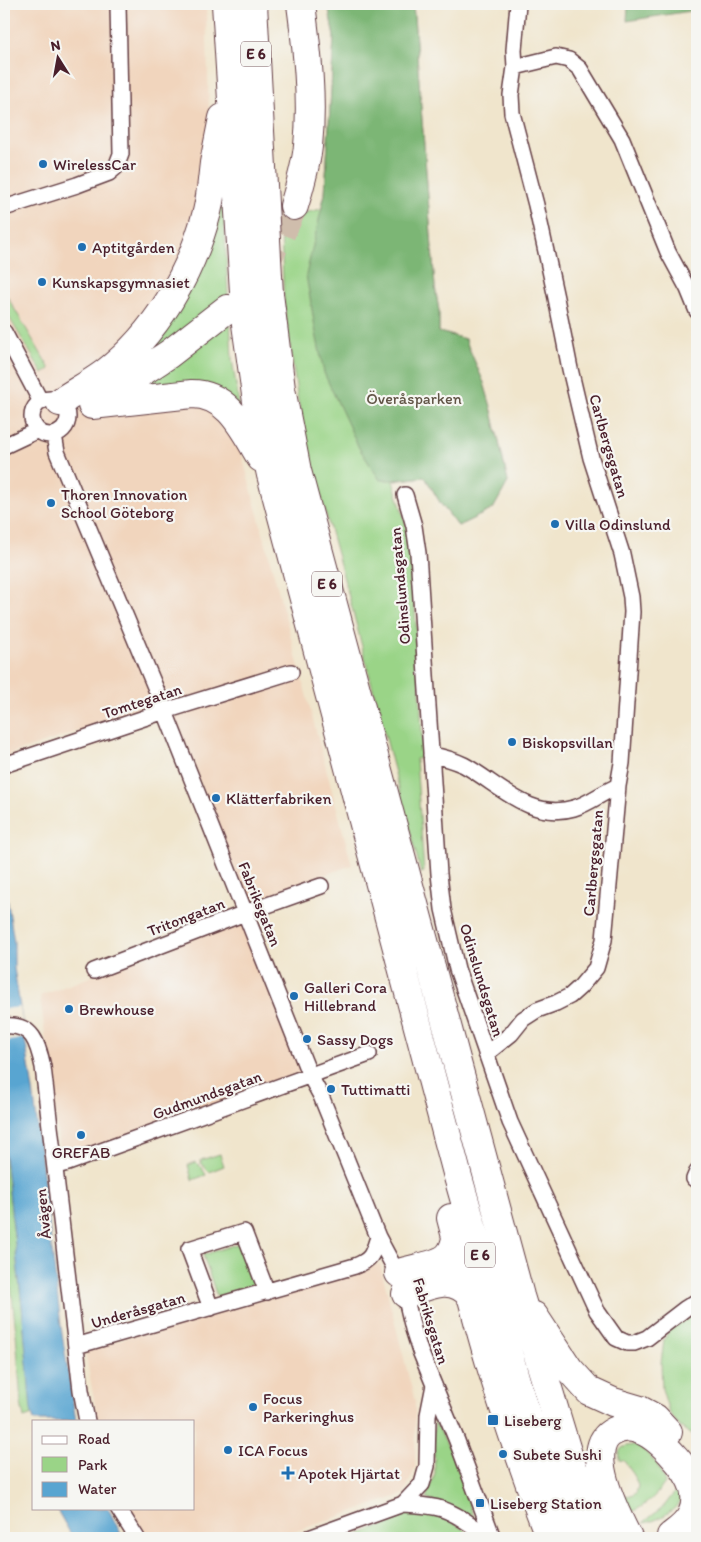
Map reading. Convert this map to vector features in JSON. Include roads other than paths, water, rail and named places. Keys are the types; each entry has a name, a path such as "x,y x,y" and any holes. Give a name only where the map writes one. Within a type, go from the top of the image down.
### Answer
{"highway":[{"name":"E 6","path":"226,4 246,324 260,423 271,475 458,1177 560,1536"},
{"name":"E 6","path":"253,4 270,294 280,389 290,436 314,535 520,1296 564,1445 603,1525"},
{"path":"294,206 308,146 310,116 301,4"},
{"path":"56,414 124,357 152,326 179,284 190,262 207,210 218,138 230,87"},
{"path":"92,404 169,354 227,309"},
{"path":"56,414 92,404 203,394 222,402 243,427 271,475"},
{"path":"377,873 399,1023 471,1296 504,1408 560,1536"},
{"path":"402,1284 448,1256 454,1248 456,1238"},
{"path":"402,1284 452,1282 460,1285 471,1296"},
{"path":"520,1296 569,1369 590,1391 613,1402 640,1410 655,1418 685,1463 695,1502 692,1516 671,1536"},
{"path":"628,1538 603,1525 600,1456 602,1445 609,1434 617,1429 638,1429 685,1463"}],"street":[{"path":"4,208 77,185 109,173 116,167 121,154 118,4"},
{"name":"Carlbergsgatan","path":"486,1054 511,1034 523,1019 537,1010 570,996 596,968 604,940 618,786 622,763 632,612 631,597 622,554 589,449 570,369 536,205 512,113 511,95 515,67 514,50 518,4"},
{"path":"515,67 556,57 569,60 580,68 622,140 664,243 688,289 697,311"},
{"name":"Fabriksgatan","path":"4,332 56,414 57,452 165,711 310,1076 321,1096 378,1237 402,1284 413,1329 455,1434 492,1538"},
{"path":"34,408 56,414 47,435 38,430 33,424 32,414 34,408"},
{"path":"4,446 38,430"},
{"name":"Odinslundsgatan","path":"405,495 414,526 418,553 435,834 443,909 457,969 510,1122 597,1311 616,1338 627,1343 634,1343 647,1338 697,1301"},
{"name":"Tomtegatan","path":"4,765 165,711 291,672"},
{"path":"431,755 450,759 464,766 517,800 538,809 560,812 576,808 605,790 618,786"},
{"name":"Tritongatan","path":"94,971 321,886"},
{"name":"Åvägen","path":"4,1026 10,1025 25,1029 33,1036 39,1047 56,1166 81,1390 87,1420"},
{"name":"Gudmundsgatan","path":"56,1166 369,1054"},
{"name":"Underåsgatan","path":"211,1308 189,1249 244,1232 267,1292"},
{"name":"Underåsgatan","path":"76,1346 364,1263 373,1253 378,1237"},
{"name":"Fabriksgatan","path":"403,1504 422,1484 425,1478 428,1415 434,1385"},
{"name":"Fabriksgatan","path":"309,1538 403,1504 443,1510 459,1517 492,1538"},
{"path":"119,1510 136,1538"}],"water":[{"path":"4,877 14,942 14,968 34,1097 62,1334 76,1420 34,1420 31,1410 22,1306 4,1147"},
{"path":"57,1510 109,1510 123,1538 73,1538"}],"tunnel":[{"path":"261,270 294,206"}],"place":[{"name":"WirelessCar","path":"43,164"},
{"name":"Aptitgården","path":"82,247"},
{"name":"Kunskapsgymnasiet","path":"42,282"},
{"name":"Thoren Innovation School Göteborg","path":"51,503"},
{"name":"Villa Odinslund","path":"555,524"},
{"name":"Biskopsvillan","path":"512,742"},
{"name":"Klätterfabriken","path":"216,798"},
{"name":"Galleri Cora Hillebrand","path":"294,996"},
{"name":"Brewhouse","path":"69,1009"},
{"name":"Sassy Dogs","path":"307,1039"},
{"name":"Tuttimatti","path":"331,1089"},
{"name":"GREFAB","path":"81,1135"},
{"name":"Focus Parkeringhus","path":"253,1407"},
{"name":"Liseberg","path":"493,1420"},
{"name":"ICA Focus","path":"228,1450"},
{"name":"Subete Sushi","path":"503,1454"},
{"name":"Apotek Hjärtat","path":"288,1473"},
{"name":"Liseberg Station","path":"480,1503"}],"park label":[{"name":"Överåsparken","path":"414,398"}]}
